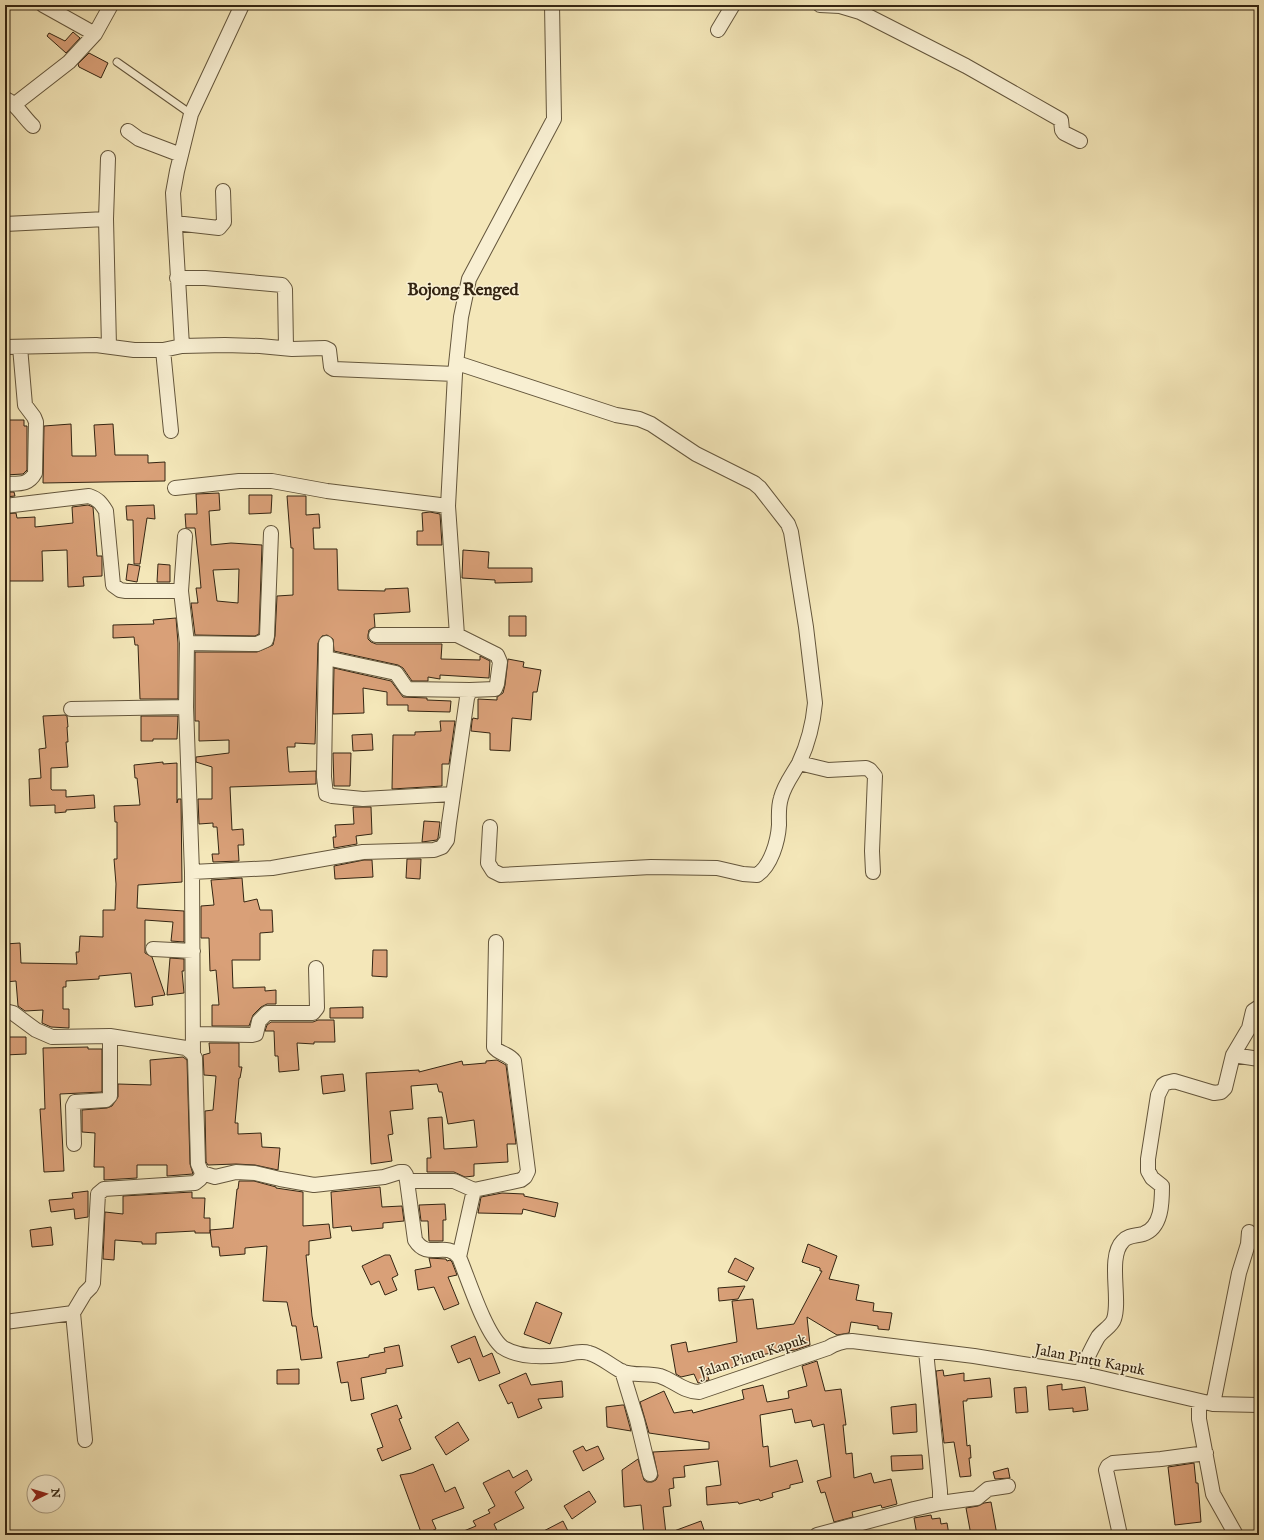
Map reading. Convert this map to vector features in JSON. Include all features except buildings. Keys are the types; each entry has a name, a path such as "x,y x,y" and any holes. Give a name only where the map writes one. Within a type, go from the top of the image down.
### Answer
{"street":[{"path":"42,5 95,34"},
{"path":"33,126 10,102 69,62 95,34 111,5"},
{"path":"182,346 173,193 180,155 191,114 242,5"},
{"path":"457,634 448,506 456,369 461,317 468,279 554,119 552,5"},
{"path":"718,30 733,5"},
{"path":"820,5 840,6 860,12 906,34 1061,120 1062,130 1064,133 1080,141"},
{"path":"128,131 140,139 180,155"},
{"path":"108,158 106,219 109,346"},
{"path":"175,223 219,228 224,222 223,191"},
{"path":"5,224 106,219"},
{"path":"178,278 205,278 282,285 285,289 286,347"},
{"path":"5,347 96,345 134,350 163,350 182,346 225,345 286,347 292,349 327,348 330,352 331,368 334,369 456,369 616,415 639,419 651,424 696,454 754,483 760,488 788,524 806,627 815,703 812,728 799,763 789,779 781,797 778,811 779,826 777,838 764,869 757,874 743,874 717,868 651,867 501,875 493,872 488,863 490,827"},
{"path":"5,484 26,483 31,480 35,473 36,422 25,405 20,347"},
{"path":"163,350 171,431"},
{"path":"175,488 239,481 272,481 327,491 448,506"},
{"path":"5,506 89,496 96,498 106,511 113,585 120,590 126,591 181,591"},
{"path":"187,643 258,644 266,640 271,533"},
{"path":"84,1440 73,1313 93,1282 98,1194 100,1190 104,1189 195,1183 200,1179 202,1173 198,1164 195,1058 193,1054 192,872 186,707 187,643 181,591 185,536"},
{"path":"326,658 396,673 407,689 494,689 497,684 500,662 496,655 457,634 376,635"},
{"path":"326,643 324,777 326,794 363,799 453,794"},
{"path":"192,872 272,868 363,852 434,850 442,847 446,840 465,705 470,690"},
{"path":"71,709 186,707"},
{"path":"799,763 828,770 866,768 873,772 875,776 872,851 873,872"},
{"path":"408,1181 454,1181 474,1190 521,1180 525,1177 528,1171 514,1061 510,1056 498,1052 494,1047 496,942"},
{"path":"153,949 193,951"},
{"path":"194,1034 252,1035 256,1034 259,1021 267,1013 313,1013 317,1008 316,968"},
{"path":"1080,1373 1099,1336 1114,1320 1116,1306 1115,1269 1117,1252 1123,1240 1134,1235 1144,1234 1152,1229 1159,1218 1162,1201 1162,1186 1152,1178 1148,1171 1148,1159 1158,1096 1166,1083 1174,1081 1214,1093 1221,1092 1225,1088 1233,1055 1250,1028 1253,1011 1259,1007"},
{"path":"5,1011 13,1013 36,1030 52,1037 110,1036 186,1048 193,1054"},
{"path":"74,1144 73,1106 75,1102 106,1100 110,1096 110,1036"},
{"path":"1233,1055 1259,1060"},
{"path":"202,1173 215,1177 236,1172 255,1173 314,1185 384,1177 400,1172 406,1175 408,1181 416,1240 419,1247 426,1250 454,1251 459,1257"},
{"path":"459,1257 474,1190"},
{"path":"1236,1535 1213,1494 1199,1419 1206,1403 1239,1273 1248,1244 1249,1232"},
{"name":"Jalan Pintu Kapuk","path":"459,1257 480,1311 502,1346 512,1352 530,1356 548,1356 578,1352 588,1353 622,1371 659,1376 691,1391 699,1392 828,1348 835,1344 844,1341 852,1341 974,1356 1080,1373 1206,1403 1259,1405"},
{"path":"5,1322 73,1313"},
{"path":"926,1351 940,1503"},
{"path":"622,1371 637,1420 650,1474"},
{"path":"1120,1535 1106,1470 1108,1466 1113,1464 1206,1453"},
{"path":"817,1535 914,1508 977,1498 988,1489 1008,1486"}],"lane":[{"path":"117,62 191,114"}],"district":[{"name":"Bojong Renged","path":"463,290"}]}
